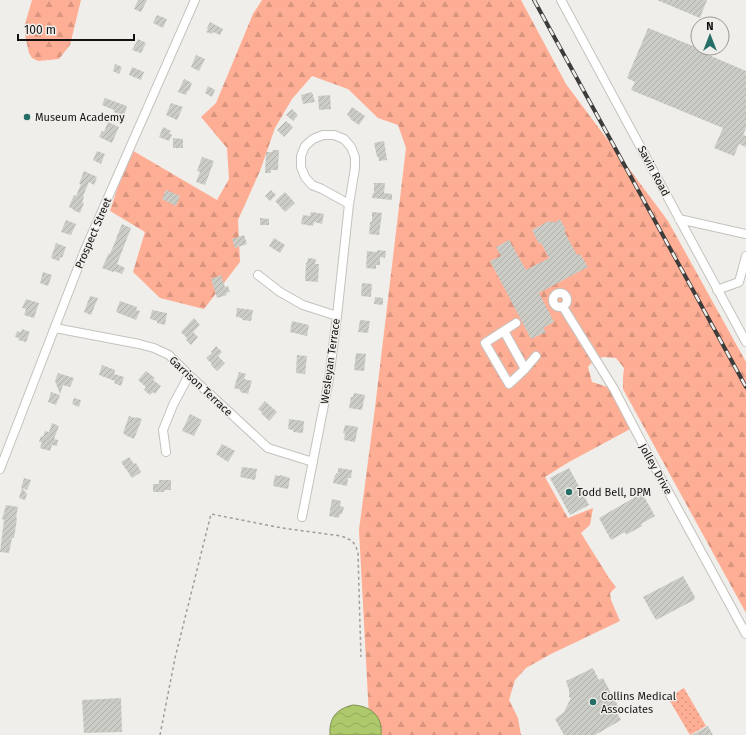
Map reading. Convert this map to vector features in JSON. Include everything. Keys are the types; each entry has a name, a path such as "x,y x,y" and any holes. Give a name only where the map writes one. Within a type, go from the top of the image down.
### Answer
{"street":[{"name":"Prospect Street","path":"0,469 97,222 195,0"},
{"name":"Savin Road","path":"561,0 746,342"},
{"name":"Wesleyan Terrace","path":"302,517 329,379 349,204 355,168 355,157 351,147 344,139 334,135 323,135 313,139 305,146 301,156 301,167 305,177 312,185 349,204"},
{"path":"679,219 746,234"},
{"path":"717,290 742,283 746,256"},
{"path":"258,275 280,292 303,305 337,316"},
{"name":"Jolley Drive","path":"563,307 614,389 746,634"},
{"path":"516,323 485,343 509,384 536,356"},
{"name":"Garrison Terrace","path":"55,328 139,344 154,348 169,355 268,448 313,462"},
{"path":"504,331 525,369"},
{"path":"166,452 163,430 173,405 189,375"}],"path":[{"path":"160,735 175,658 210,514 282,528 341,536 350,539 356,544 358,553 362,657"}],"green space":[{"path":"32,0 81,0 70,45 59,59 38,61 32,58 29,53 25,35 25,24"},
{"path":"262,0 521,0 566,84 668,221 746,362 746,613 623,389 624,368 616,358 604,357 595,359 588,367 592,382 614,389 634,427 569,462 545,477 568,518 593,508 590,525 581,533 616,587 610,593 611,600 620,621 551,654 526,668 515,680 509,700 518,718 521,735 370,735 359,530 406,148 398,125 378,118 348,89 312,76 292,99 275,128 260,171 238,220 240,262 204,309 160,298 133,272 145,232 110,211 130,149 217,200 229,179 227,148 201,117 216,103 253,14"},
{"path":"684,688 706,726 690,735 668,698"}],"water":[{"path":"353,705 365,707 378,717 381,735 330,735 332,719 335,715 342,709"}],"building":[{"path":"138,0 147,0 141,12 134,9"},
{"path":"657,0 707,0 701,16 695,16"},
{"path":"157,15 167,19 163,28 153,23"},
{"path":"210,22 223,29 220,35 213,32 212,34 206,32"},
{"path":"648,28 690,45 690,56 711,56 746,71 746,128 743,135 746,136 746,147 739,144 734,156 714,148 723,128 631,90 635,82 627,78"},
{"path":"138,39 146,43 141,53 132,50"},
{"path":"196,55 205,59 199,71 191,67"},
{"path":"115,64 122,67 119,74 113,71"},
{"path":"132,67 144,72 141,80 129,75"},
{"path":"184,79 192,83 186,95 178,92"},
{"path":"208,86 215,90 212,97 205,93"},
{"path":"312,92 315,102 303,104 301,95"},
{"path":"330,95 331,109 319,110 318,96"},
{"path":"105,98 127,106 124,116 102,105"},
{"path":"171,103 183,107 177,120 166,115"},
{"path":"352,107 365,116 359,125 347,115"},
{"path":"292,109 298,115 293,121 286,115"},
{"path":"286,121 293,127 284,137 277,130"},
{"path":"108,122 119,127 112,143 99,137 102,131 104,132"},
{"path":"163,127 171,131 169,133 172,135 169,141 159,137"},
{"path":"173,138 183,139 183,148 173,148"},
{"path":"384,141 387,160 379,161 374,143"},
{"path":"273,150 279,150 278,170 271,170 271,173 265,173 266,152 272,152"},
{"path":"97,151 105,154 101,164 93,160"},
{"path":"202,157 214,161 205,185 196,182 200,172 197,171"},
{"path":"84,171 97,177 94,185 89,182 83,196 82,202 84,203 80,213 69,207 81,184 79,184"},
{"path":"374,183 385,183 384,193 392,194 392,200 372,198 374,193"},
{"path":"166,190 180,196 176,206 162,199"},
{"path":"271,190 276,195 270,201 265,196"},
{"path":"285,192 295,203 285,212 275,201"},
{"path":"311,212 324,214 322,224 314,222 313,226 301,224 303,215 310,216"},
{"path":"372,212 382,213 379,235 369,234 370,222 372,222"},
{"path":"260,218 269,219 269,225 260,225"},
{"path":"560,219 566,230 564,231 577,255 580,254 588,267 539,293 554,322 543,328 546,332 531,339 490,261 501,256 496,247 509,240 526,270 549,258 541,243 539,244 532,230 549,221 553,221 554,223"},
{"path":"66,220 76,224 71,235 61,232"},
{"path":"122,224 131,228 117,264 125,268 122,274 102,268 109,253 110,254"},
{"path":"244,235 247,244 235,248 232,239"},
{"path":"274,238 285,245 280,253 269,246"},
{"path":"56,243 66,247 62,258 60,257 59,261 51,258"},
{"path":"377,250 386,251 385,258 380,257 380,265 376,265 376,269 366,268 367,251 377,252"},
{"path":"308,258 316,259 315,264 319,264 318,282 305,281 306,263"},
{"path":"43,272 52,275 48,286 40,283"},
{"path":"221,275 225,287 228,286 230,292 226,293 227,295 217,298 211,279"},
{"path":"362,283 372,284 371,297 361,296"},
{"path":"90,296 98,298 91,315 84,312"},
{"path":"375,297 383,298 383,305 374,304"},
{"path":"26,299 39,303 34,318 24,315 26,309 22,308"},
{"path":"120,301 137,307 136,310 140,311 136,320 116,312"},
{"path":"237,308 253,310 251,321 242,320 242,318 236,317"},
{"path":"152,310 167,313 165,325 150,319"},
{"path":"194,318 200,325 193,332 198,337 191,345 181,332"},
{"path":"360,320 370,321 368,333 358,332"},
{"path":"292,321 309,325 307,336 290,332"},
{"path":"22,329 30,332 26,342 18,340 19,338 15,337 17,331 21,332"},
{"path":"216,346 222,352 218,356 225,363 217,371 206,358 212,353 211,352"},
{"path":"356,353 366,354 364,371 354,370"},
{"path":"297,355 307,356 305,374 296,373"},
{"path":"102,365 115,370 114,374 124,377 121,386 114,383 115,381 99,375"},
{"path":"146,371 155,378 153,380 161,386 155,394 153,392 150,395 144,390 146,387 138,380"},
{"path":"239,372 246,374 244,379 252,381 248,394 240,392 241,390 234,388"},
{"path":"58,373 74,378 70,387 63,385 60,394 55,381"},
{"path":"51,392 60,395 56,405 48,402"},
{"path":"354,393 365,395 362,410 349,408 351,397 353,397"},
{"path":"74,398 81,400 79,407 72,404"},
{"path":"265,401 277,412 269,421 258,409"},
{"path":"190,414 202,420 194,436 182,431"},
{"path":"129,416 142,419 134,439 123,433"},
{"path":"289,419 304,421 303,433 293,432 293,430 288,429"},
{"path":"52,423 59,426 54,439 58,440 57,446 52,445 50,451 40,448 42,442 39,442 45,431 49,432"},
{"path":"345,425 358,427 355,442 344,440 345,433 343,433"},
{"path":"222,444 235,451 228,462 216,454"},
{"path":"129,457 134,464 136,463 141,472 132,478 121,462"},
{"path":"242,467 257,469 255,480 240,477"},
{"path":"338,468 352,470 351,478 348,478 347,486 333,483 336,473 338,474"},
{"name":"Todd Bell, DPM","path":"569,468 589,505 570,515 550,478"},
{"path":"275,475 290,478 288,489 273,486"},
{"path":"24,478 31,480 27,490 21,488"},
{"path":"159,480 171,480 171,490 164,490 164,492 153,492 153,484 159,484"},
{"path":"22,488 27,494 25,500 19,498"},
{"path":"642,493 655,516 641,524 642,526 626,535 625,532 611,540 599,518"},
{"path":"332,499 341,501 340,506 344,507 339,518 329,516"},
{"path":"6,505 18,507 14,538 12,538 9,553 0,552 4,520 2,519"},
{"path":"683,576 695,597 694,600 656,620 643,597"},
{"name":"Collins Medical Associates","path":"593,668 599,680 603,678 618,706 614,708 621,720 595,735 564,735 555,719 564,712 571,698 569,697 569,690 566,681"},
{"path":"121,698 122,732 84,733 82,700"},
{"path":"708,726 713,735 692,735"}],"railway":[{"path":"534,0 746,387"}],"place":[{"name":"Museum Academy","path":"27,117"},
{"name":"Todd Bell, DPM","path":"569,492"},
{"name":"Collins Medical Associates","path":"593,702"}]}
